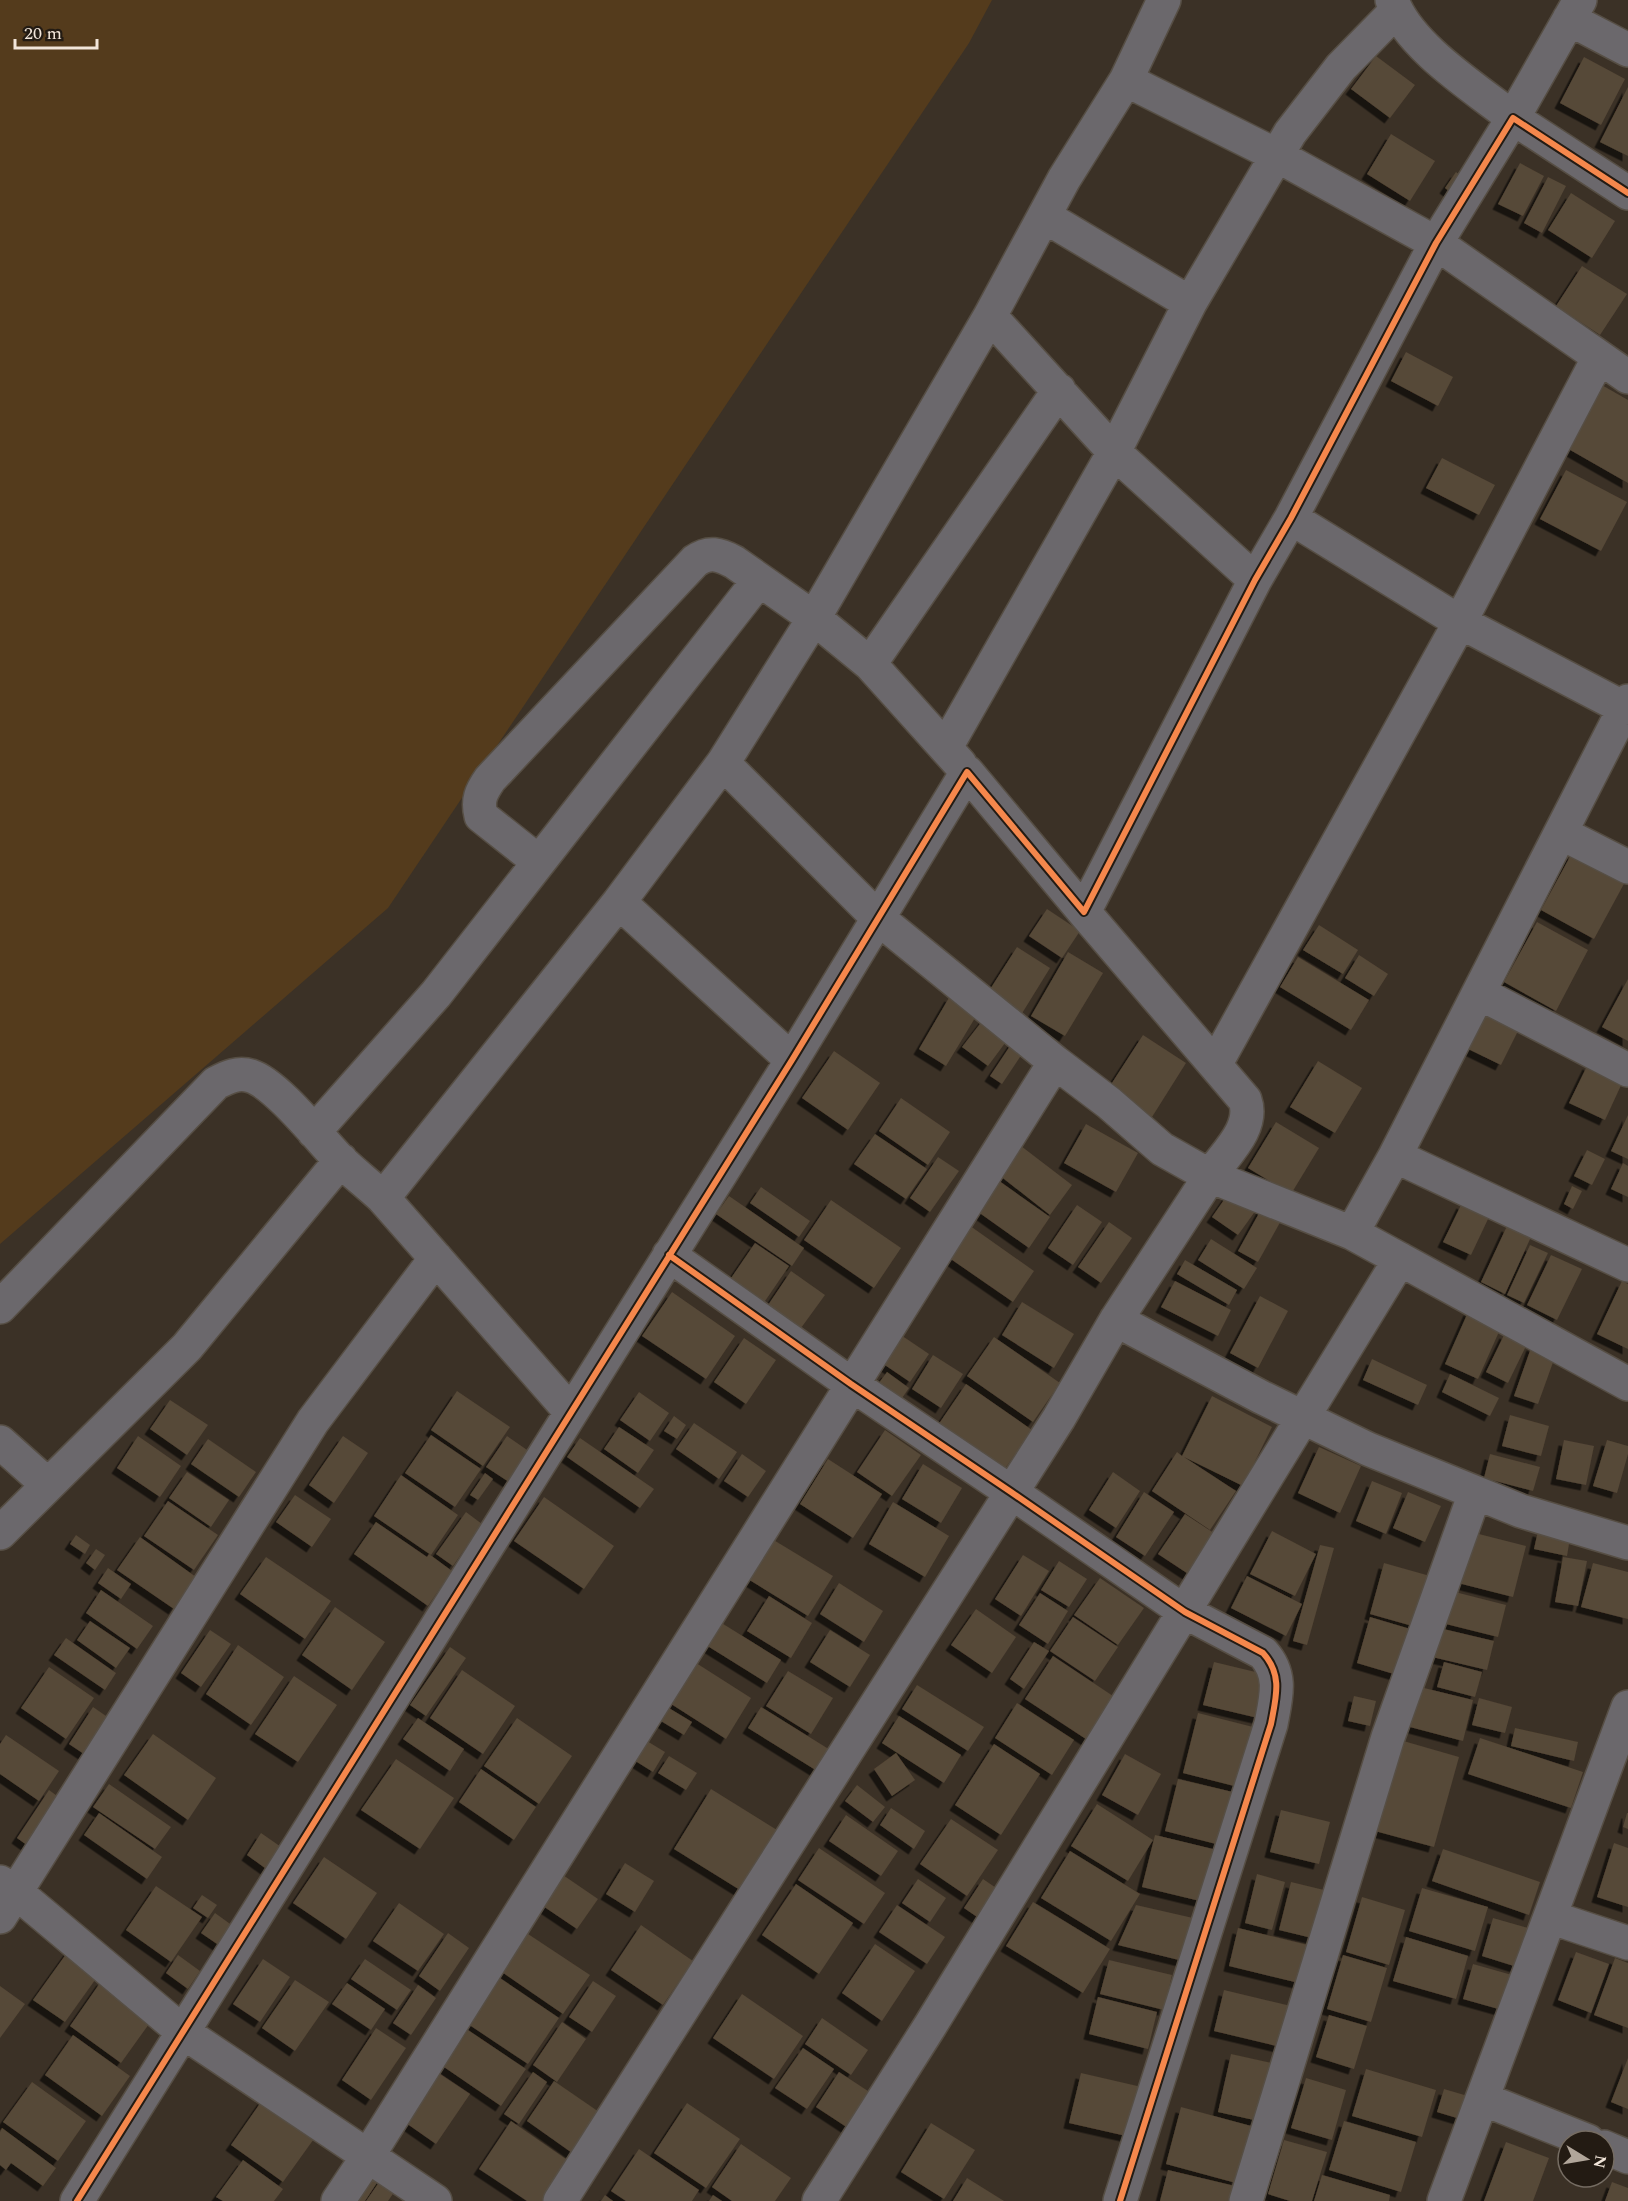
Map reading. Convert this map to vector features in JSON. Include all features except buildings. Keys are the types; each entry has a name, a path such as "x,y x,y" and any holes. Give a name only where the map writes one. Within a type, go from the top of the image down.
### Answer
{"street":[{"path":"383,1198 619,902 723,763 814,618 990,316 1064,179 1126,80 1164,0"},
{"path":"946,747 1114,452 1190,303 1290,134 1341,66 1394,5 1428,52 1513,118 1628,193"},
{"path":"1084,912 1255,580 1291,518 1436,243 1513,118 1574,10 1628,50"},
{"path":"1126,80 1278,156 1436,243 1628,377"},
{"path":"1044,216 1190,303"},
{"path":"990,316 1114,452 1255,580"},
{"path":"1215,1065 1460,622 1599,357"},
{"path":"870,664 1059,390"},
{"path":"1291,518 1460,622 1626,704 1395,1156 1352,1233"},
{"path":"539,862 481,816 478,805 480,793 490,779 695,561 711,553 720,555 814,618 870,664 946,747 1245,1100 1248,1108 1243,1129 1116,1320 1059,1418 560,2201"},
{"path":"314,1132 436,994 759,580"},
{"path":"723,763 879,919 1109,1103 1162,1149 1210,1176 1352,1233 1628,1384"},
{"path":"77,2201 792,1060 967,772"},
{"path":"1561,833 1628,867"},
{"path":"619,902 792,1060"},
{"path":"1479,993 1628,1070"},
{"path":"338,2201 1055,1062"},
{"path":"0,1307 216,1083 240,1074 269,1085 341,1160 383,1198 571,1412"},
{"path":"1395,1156 1628,1265"},
{"path":"0,1533 187,1347 341,1160"},
{"path":"669,1255 851,1384 1185,1612 1263,1653 1272,1663 1276,1679 1276,1697 1271,1724 1120,2201"},
{"path":"435,2201 183,2032 5,1897 313,1422 436,1258"},
{"path":"819,2201 930,2026 1400,1259"},
{"path":"1116,1320 1368,1449 1521,1511 1628,1543"},
{"path":"0,1442 48,1485"},
{"path":"1246,2201 1388,1737 1475,1493"},
{"path":"1444,2201 1550,1917 1621,1749 1628,1707"},
{"path":"1550,1917 1628,1943"},
{"path":"1483,2099 1558,2129"}],"shaded area":[{"path":"0,0 992,0 969,43 388,908 0,1244"}],"cycle path":[{"path":"77,2201 792,1060 967,772 1084,912 1255,580 1291,518 1436,243 1513,118 1628,193"},
{"path":"669,1255 851,1384 1185,1612 1263,1653 1269,1661 1276,1678 1275,1705 1271,1724 1120,2201"}]}
